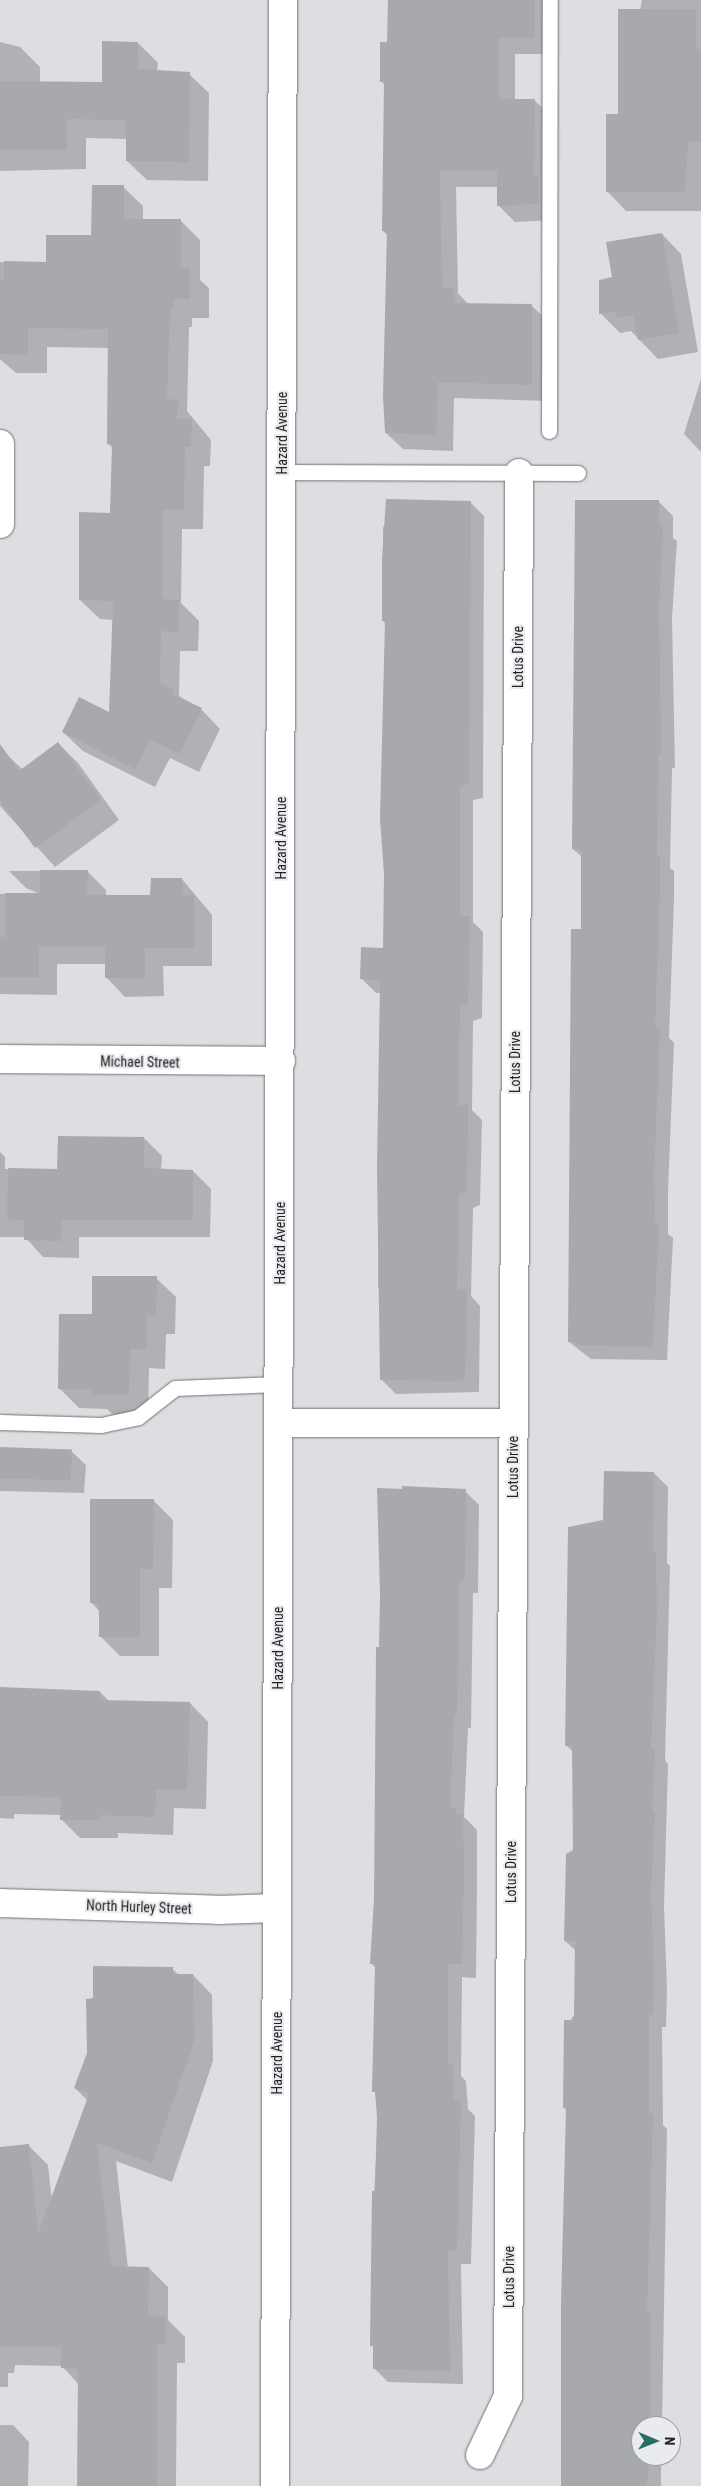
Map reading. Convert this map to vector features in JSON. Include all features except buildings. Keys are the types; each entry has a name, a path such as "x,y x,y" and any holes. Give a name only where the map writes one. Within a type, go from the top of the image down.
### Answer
{"street":[{"name":"Hazard Avenue","path":"275,2486 283,0"},
{"path":"0,524 1,444"},
{"name":"Lotus Drive","path":"480,2455 508,2396 519,473"},
{"name":"Michael Street","path":"0,1059 281,1061"},
{"path":"279,1423 514,1423"},
{"name":"North Hurley Street","path":"0,1903 218,1910 277,1908"}],"lane":[{"path":"549,430 550,0"},
{"path":"282,472 578,473"},
{"path":"0,1422 101,1425 138,1417 175,1388 279,1384"}]}
